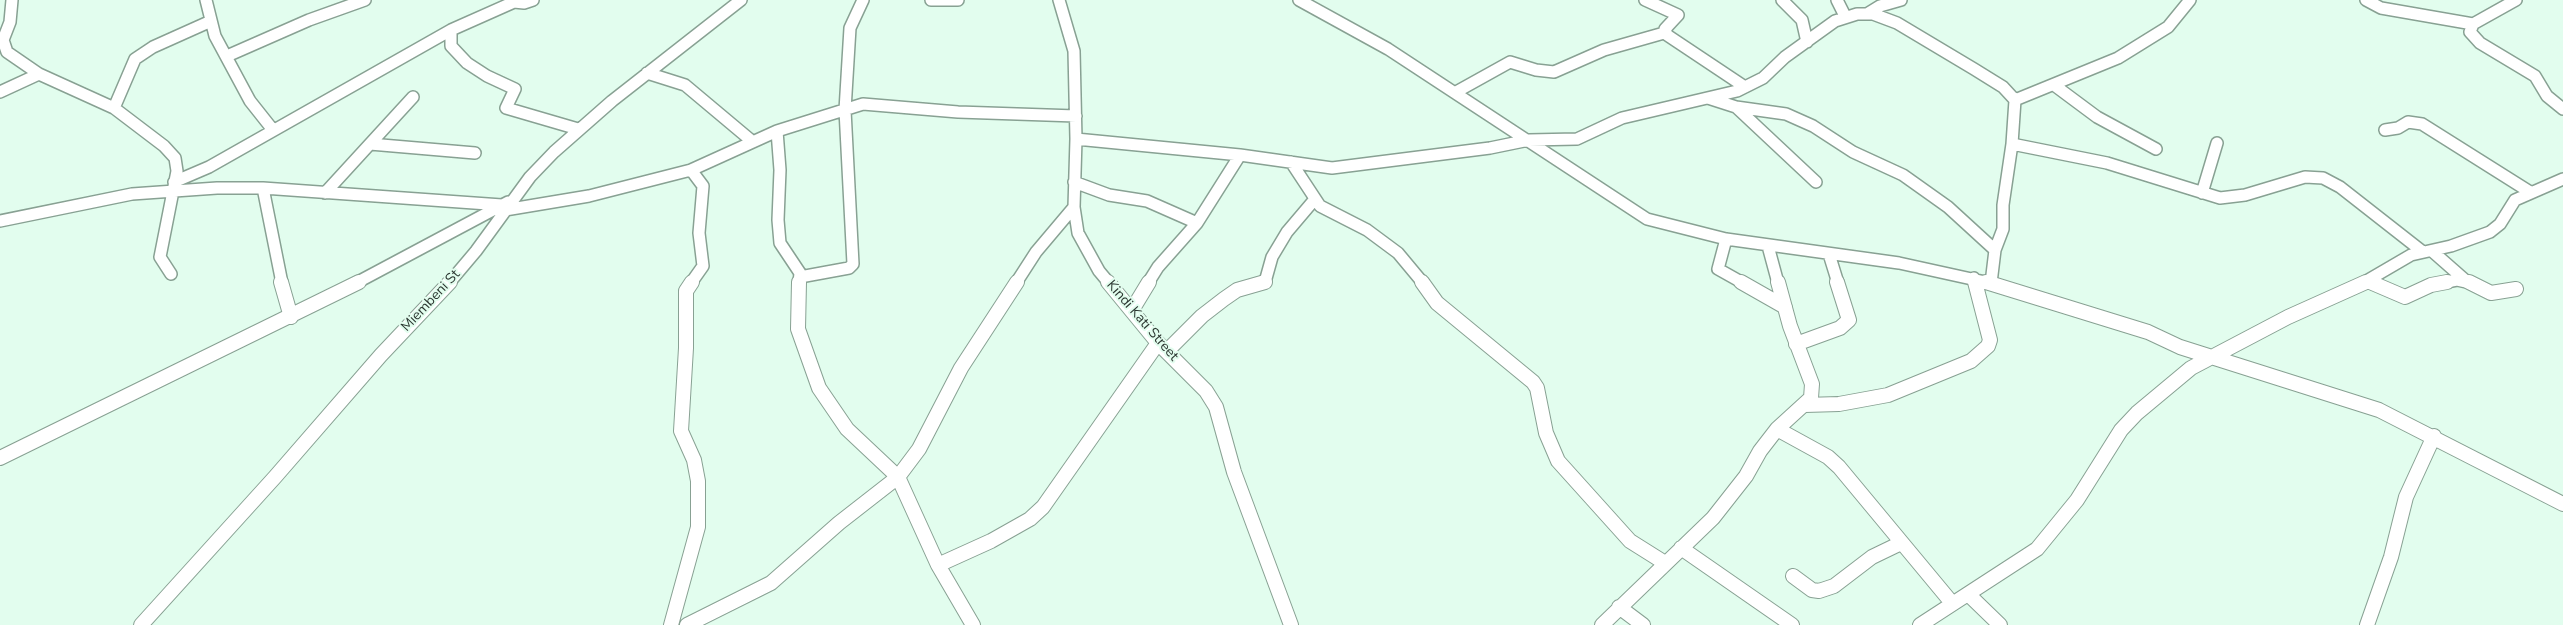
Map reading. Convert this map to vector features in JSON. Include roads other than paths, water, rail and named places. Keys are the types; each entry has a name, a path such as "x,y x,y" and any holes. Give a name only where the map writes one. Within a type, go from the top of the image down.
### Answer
{"street":[{"path":"12,0 4,29 3,40 7,52 39,74 87,94 114,108 164,146 175,158 178,164 160,257 171,274"},
{"path":"206,0 215,36 250,101 273,130"},
{"path":"227,56 309,20 365,0"},
{"path":"173,186 451,30 514,2 524,3 533,0"},
{"name":"Miembeni St","path":"142,625 275,477 380,355 443,290 476,250 506,205 530,177 578,129 741,0"},
{"path":"800,277 849,268 854,264 845,110 850,28 863,0"},
{"path":"931,0 958,0"},
{"name":"Kindi Kati Street","path":"1059,0 1074,51 1076,116 1074,208 1078,233 1099,271 1163,347 1206,391 1216,407 1234,472 1291,625"},
{"path":"1298,0 1388,49 1556,157 1647,219 1726,240 1899,263 1974,278 2148,332 2180,347 2378,410 2434,436 2562,504"},
{"path":"1456,92 1510,62 1536,70 1554,72 1604,50 1664,32 1665,28 1678,16 1645,0"},
{"path":"1782,0 1802,20 1808,42"},
{"path":"1837,0 1845,16"},
{"path":"1866,14 1880,6 1901,0"},
{"path":"2015,100 2118,58 2168,27 2190,0"},
{"path":"2366,0 2381,8 2473,24"},
{"path":"2516,0 2473,24 2470,28 2473,37 2534,76 2548,96 2563,109"},
{"path":"1556,157 1577,138 1622,118 1741,89 1763,78 1785,57 1845,16 1866,14 1884,17 2003,87 2015,100 2012,144 2003,205 2004,229 1995,250 1990,283"},
{"path":"114,108 119,102 123,86 135,59 152,47 211,21"},
{"path":"451,30 451,46 467,62 487,76 515,90 506,108 578,129"},
{"path":"1664,32 1741,89"},
{"path":"647,73 685,85 753,142"},
{"path":"0,92 39,74"},
{"path":"2054,85 2097,117 2156,149"},
{"path":"1741,89 1741,108 1816,182"},
{"path":"325,193 413,97"},
{"path":"1708,98 1741,108 1775,111 1798,118 1853,152 1892,168 1948,207 1995,250"},
{"path":"0,221 173,186 263,188 506,205 589,196 691,170 777,131 870,104 958,112 1076,116"},
{"path":"2385,130 2398,128 2408,122 2422,124 2530,192"},
{"path":"777,131 780,170 778,220 780,244 798,269 800,277 798,329 804,350 819,388 847,429 898,476 938,565 972,625"},
{"path":"1076,139 1240,155 1332,168 1490,148 1529,140 1577,138"},
{"path":"2202,193 2217,143"},
{"path":"370,144 475,152"},
{"path":"2012,144 2107,163 2202,193 2230,198 2295,179 2323,178 2340,187 2465,280 2491,293 2516,289"},
{"path":"1132,310 1158,267 1196,222 1240,155"},
{"path":"1291,162 1314,200 1326,211 1367,230 1398,254 1409,264 1437,303 1533,382 1537,388 1546,433 1558,461 1630,541 1665,563"},
{"path":"672,625 677,596 698,527 699,506 698,482 694,460 681,431 686,348 686,291 703,266 699,233 703,186 691,170"},
{"path":"1920,625 2036,549 2077,500 2121,430 2137,413 2191,368 2216,357 2288,318 2368,281 2399,262 2490,232 2500,224 2515,200 2563,179"},
{"path":"1074,182 1109,195 1126,196 1147,201 1196,222"},
{"path":"263,188 278,270 291,317"},
{"path":"938,565 991,541 1030,519 1043,507 1163,347 1237,290 1265,282 1272,257 1286,232 1314,200"},
{"path":"0,458 146,384 291,317 506,205"},
{"path":"687,625 771,583 839,523 898,476 919,449 961,368 1036,252 1074,208"},
{"path":"1726,240 1718,269 1785,307"},
{"path":"1602,625 1713,518 1746,476 1760,451 1777,429 1786,418 1805,405 1811,398 1812,384 1796,344 1768,246"},
{"path":"2451,246 2451,268"},
{"path":"1796,344 1840,328 1849,320 1829,254"},
{"path":"1805,405 1839,404 1888,395 1972,361 1988,346 1990,340 1974,278"},
{"path":"2368,281 2405,297 2431,285 2465,280"},
{"path":"1777,429 1828,457 1854,483 1952,604"},
{"path":"2367,625 2391,557 2406,497 2434,436"},
{"path":"1794,576 1812,590 1819,591 1834,586 1872,557 1901,542"},
{"path":"1681,548 1792,625"},
{"path":"1968,594 2000,625"},
{"path":"1619,607 1643,625"}]}
